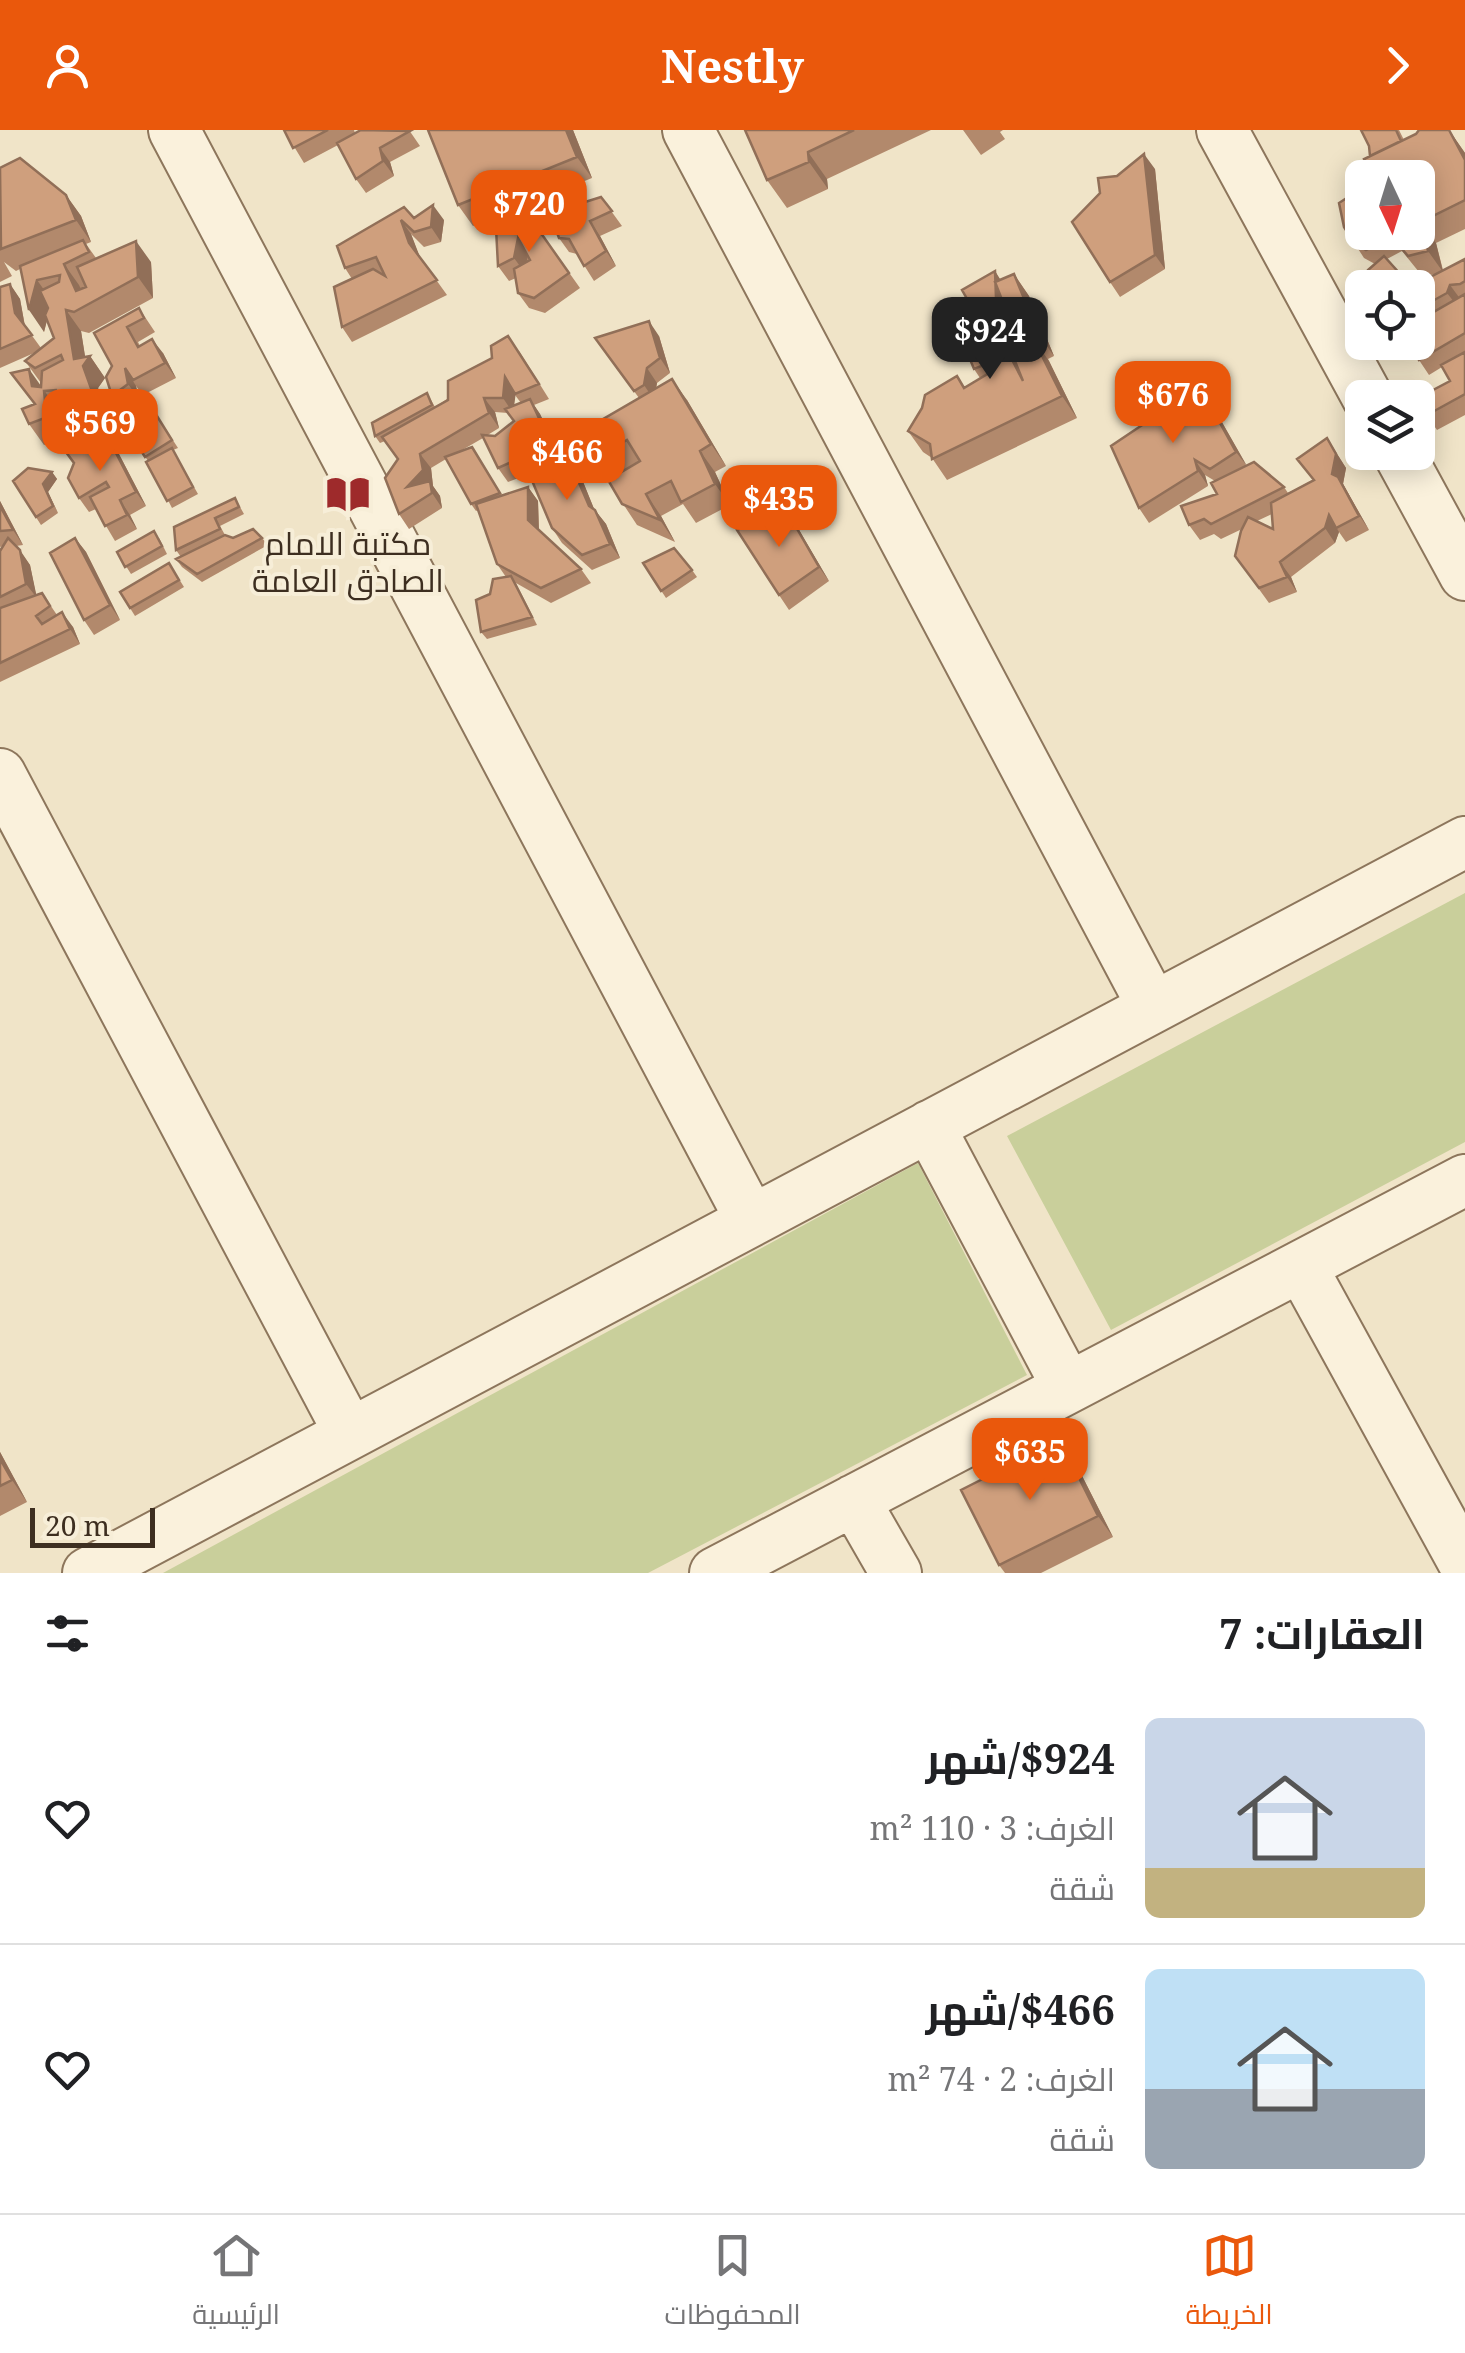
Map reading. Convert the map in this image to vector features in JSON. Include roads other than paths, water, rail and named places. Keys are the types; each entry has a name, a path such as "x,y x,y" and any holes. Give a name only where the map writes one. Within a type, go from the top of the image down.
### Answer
{"street":[{"path":"174,130 750,1220"},
{"path":"688,130 1152,1008"},
{"path":"1222,130 1358,380"},
{"path":"1408,470 1465,575"},
{"path":"0,774 350,1434"},
{"path":"88,1573 1465,842"},
{"path":"929,1126 1068,1388"},
{"path":"715,1573 1465,1180"},
{"path":"1301,1266 1465,1566"},
{"path":"854,1500 896,1573"}],"place":[{"name":"مكتبة الامام الصادق العامة","path":"348,494"}]}
